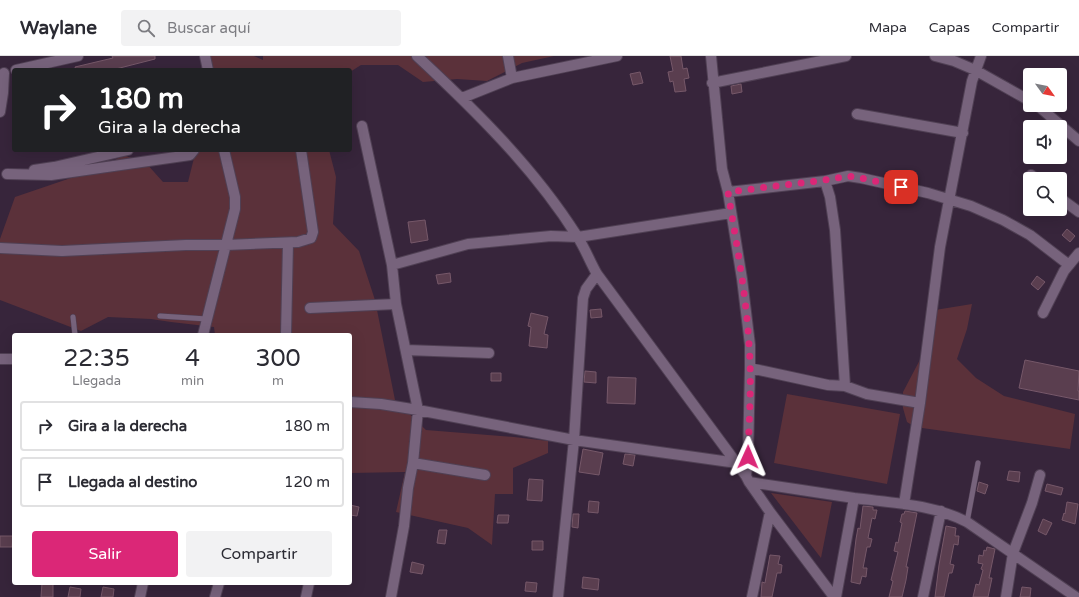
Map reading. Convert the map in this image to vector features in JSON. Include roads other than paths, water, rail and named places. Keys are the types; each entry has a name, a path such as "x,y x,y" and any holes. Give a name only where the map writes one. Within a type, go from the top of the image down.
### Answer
{"street":[{"path":"26,68 78,56"},
{"path":"205,56 208,68"},
{"path":"417,56 462,98 547,191 578,237 597,274 737,463 770,512 835,597"},
{"path":"508,56 512,78"},
{"path":"462,98 512,78 600,58 616,56"},
{"path":"710,56 722,169 728,192 747,317 750,368 748,479"},
{"path":"712,83 846,56"},
{"path":"935,56 954,61 975,70 1023,97"},
{"path":"904,504 920,403 940,247 975,70 981,56"},
{"path":"0,112 8,72"},
{"path":"1044,112 1079,141"},
{"path":"857,114 963,133"},
{"path":"362,126 392,265 396,304 418,410 413,463 408,488 404,526 391,597"},
{"path":"4,174 54,167 119,152"},
{"path":"4,174 51,175 78,172 190,155 192,152"},
{"path":"204,333 235,209 235,197 224,152"},
{"path":"0,248 62,251 186,245 288,243 311,238 313,232 301,152"},
{"path":"728,192 848,176 861,178 928,193 971,206 1003,220 1030,235 1069,265"},
{"path":"825,180 830,197 835,230 845,386"},
{"path":"1067,203 1079,212"},
{"path":"392,265 468,244 551,236 578,237 731,213"},
{"path":"286,333 288,243"},
{"path":"1043,313 1064,271 1079,253"},
{"path":"558,597 574,440 583,298 586,289 597,274"},
{"path":"310,308 396,304"},
{"path":"406,350 489,353"},
{"path":"0,359 12,359"},
{"path":"750,368 828,385 845,386 867,394 920,403"},
{"path":"352,402 381,404 418,410 574,440 737,463 748,457"},
{"path":"413,463 485,475"},
{"path":"1006,597 1013,553 1032,503 1040,475"},
{"path":"748,479 854,498 904,504 941,511 966,522 1076,597"},
{"path":"835,597 854,498"},
{"path":"923,597 941,511"},
{"path":"752,597 770,512"},
{"path":"140,597 143,585"},
{"path":"215,597 218,585"},
{"path":"306,597 309,585"}],"lane":[{"path":"160,316 207,319"},
{"path":"73,317 75,333"},
{"path":"966,522 978,463"}]}
